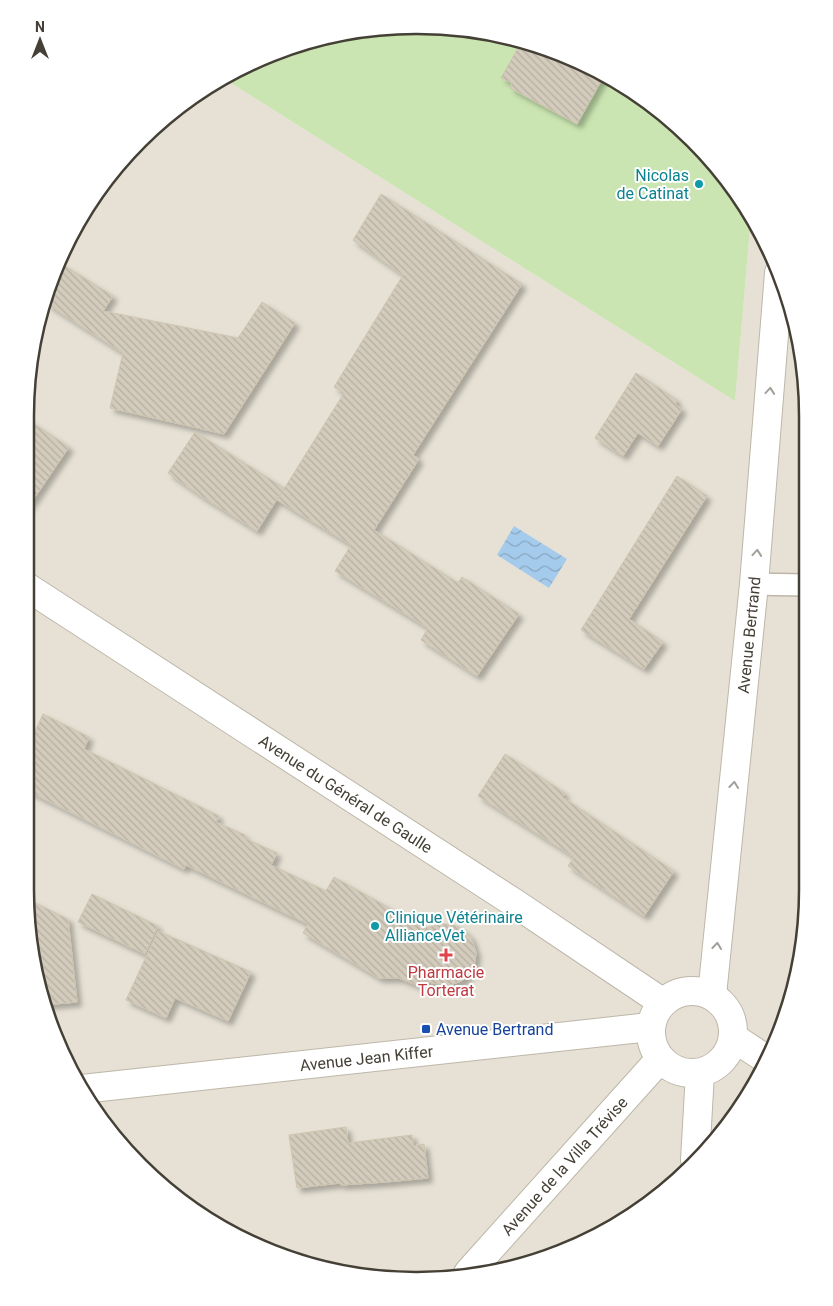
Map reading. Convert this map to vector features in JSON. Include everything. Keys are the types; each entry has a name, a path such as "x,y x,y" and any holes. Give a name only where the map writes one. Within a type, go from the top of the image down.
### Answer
{"street":[{"name":"Avenue Bertrand","path":"712,995 754,584 778,290"},
{"name":"Avenue du Général de Gaulle","path":"34,592 516,904 662,1002"},
{"path":"686,990 712,995 730,1012 734,1038 728,1054 716,1066 700,1073 678,1071 660,1059 652,1044 650,1027 662,1002 686,990"},
{"name":"Avenue Jean Kiffer","path":"89,1088 650,1027"},
{"path":"734,1038 761,1056"},
{"name":"Avenue de la Villa Trévise","path":"473,1268 660,1059"},
{"path":"696,1151 700,1073"}],"lane":[{"path":"754,584 799,585"}],"shaded area":[{"path":"230,82 735,401 750,229 760,247 779,293 792,342 798,391 799,889 796,939 792,964 779,1013 760,1059 735,1102 720,1123 687,1160 650,1193 629,1208 586,1233 563,1243 540,1252 491,1265 466,1269 416,1272 367,1269 342,1265 293,1252 270,1243 247,1233 204,1208 183,1193 146,1160 113,1123 98,1102 73,1059 54,1013 41,964 37,939 34,889 35,391 41,342 54,293 73,247 98,204 129,164 164,129 204,98"}],"green space":[{"path":"391,35 442,35 491,41 540,54 586,73 629,98 669,129 704,164 735,204 750,229 735,401 230,82 247,73 293,54 342,41"}],"water":[{"path":"514,526 567,559 549,588 497,555"}],"building":[{"path":"518,48 563,63 601,81 577,124 510,88 512,83 501,78"},
{"path":"381,194 522,284 413,455 419,459 374,530 458,583 462,577 519,614 477,676 421,640 428,628 335,571 351,545 277,500 344,393 334,387 403,275 353,240"},
{"path":"65,266 113,296 103,311 238,338 262,302 295,323 224,434 110,408 123,353 50,306"},
{"path":"636,373 677,400 675,404 682,409 658,446 638,433 623,456 595,438"},
{"path":"34,424 69,447 34,499"},
{"path":"195,432 284,488 257,531 168,473"},
{"path":"677,476 707,496 629,619 663,642 644,669 581,630"},
{"path":"43,714 89,737 84,749 219,816 216,822 245,835 244,838 277,853 271,865 326,891 334,877 425,928 441,924 459,927 471,938 476,952 475,962 470,973 462,981 450,985 423,981 419,986 399,978 379,978 303,933 308,924 186,865 184,869 34,794 34,734"},
{"path":"505,754 565,793 562,797 674,871 644,916 568,866 574,857 478,796"},
{"path":"92,894 158,926 145,954 78,922"},
{"path":"35,903 68,919 77,1002 51,1004 41,964"},
{"path":"158,931 251,972 228,1021 175,998 166,1018 126,1000"},
{"path":"346,1127 348,1143 412,1135 413,1146 424,1144 428,1178 341,1185 340,1183 297,1188 289,1135"}],"place":[{"name":"Nicolas de Catinat","path":"699,184"},
{"name":"Clinique Vétérinaire AllianceVet","path":"375,926"},
{"name":"Pharmacie Torterat","path":"446,955"},
{"name":"Avenue Bertrand","path":"426,1029"}]}
